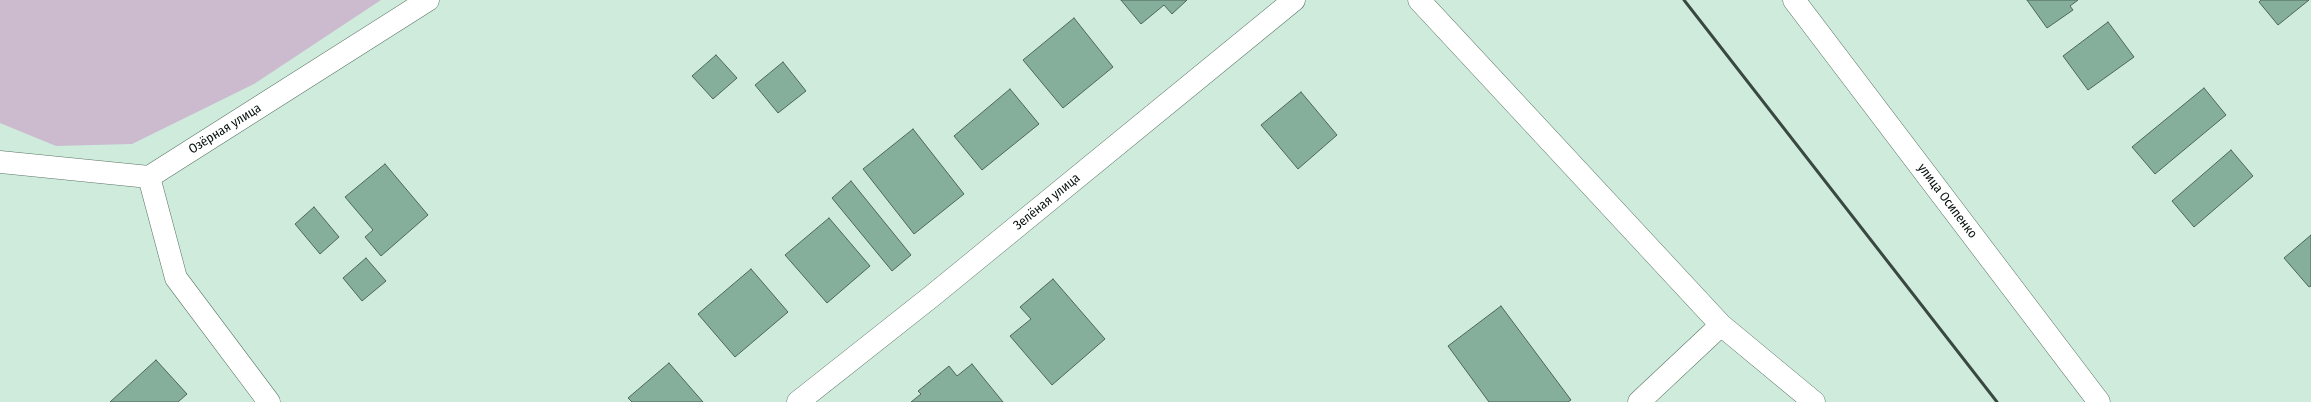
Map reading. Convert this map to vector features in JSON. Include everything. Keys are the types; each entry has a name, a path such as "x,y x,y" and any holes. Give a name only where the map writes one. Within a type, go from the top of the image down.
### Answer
{"street":[{"name":"Озёрная улица","path":"149,177 428,0"},
{"name":"Зелёная улица","path":"798,402 938,291 1294,0"},
{"path":"1419,0 1721,325 1814,402"},
{"name":"улица Осипенко","path":"1794,0 2099,402"},
{"path":"0,162 149,177 176,278 269,402"},
{"path":"1639,402 1721,325"}],"shaded area":[{"path":"0,0 381,0 254,84 132,144 56,146 0,123"}],"building":[{"path":"1121,0 1187,0 1172,14 1164,5 1141,24"},
{"path":"2027,0 2078,0 2070,6 2073,10 2047,28"},
{"path":"2261,0 2309,0 2278,25 2259,2"},
{"path":"1074,18 1113,67 1063,108 1023,60"},
{"path":"2108,22 2134,57 2088,90 2063,56"},
{"path":"716,55 737,78 713,99 692,76"},
{"path":"783,62 806,91 778,113 755,85"},
{"path":"2204,88 2226,115 2155,174 2132,147"},
{"path":"1010,89 1039,124 982,170 954,136"},
{"path":"1301,92 1337,135 1298,169 1261,125"},
{"path":"913,129 964,194 914,234 863,169"},
{"path":"2231,150 2253,176 2194,227 2172,201"},
{"path":"385,164 428,215 381,256 365,237 373,230 345,197"},
{"path":"851,181 911,255 892,271 832,198"},
{"path":"314,207 339,237 320,254 295,224"},
{"path":"829,218 870,266 827,303 785,255"},
{"path":"2311,235 2311,286 2309,287 2284,258"},
{"path":"366,258 386,281 362,301 343,278"},
{"path":"751,269 788,312 735,357 698,314"},
{"path":"1053,279 1105,339 1052,385 1010,336 1031,319 1020,307"},
{"path":"1501,306 1571,400 1568,402 1489,402 1448,346"},
{"path":"156,360 187,394 178,402 110,402"},
{"path":"669,363 703,402 632,402 628,398"},
{"path":"972,364 1003,402 911,402 921,394 918,391 949,366 957,376"}],"railway":[{"path":"1684,0 1997,402"}]}
